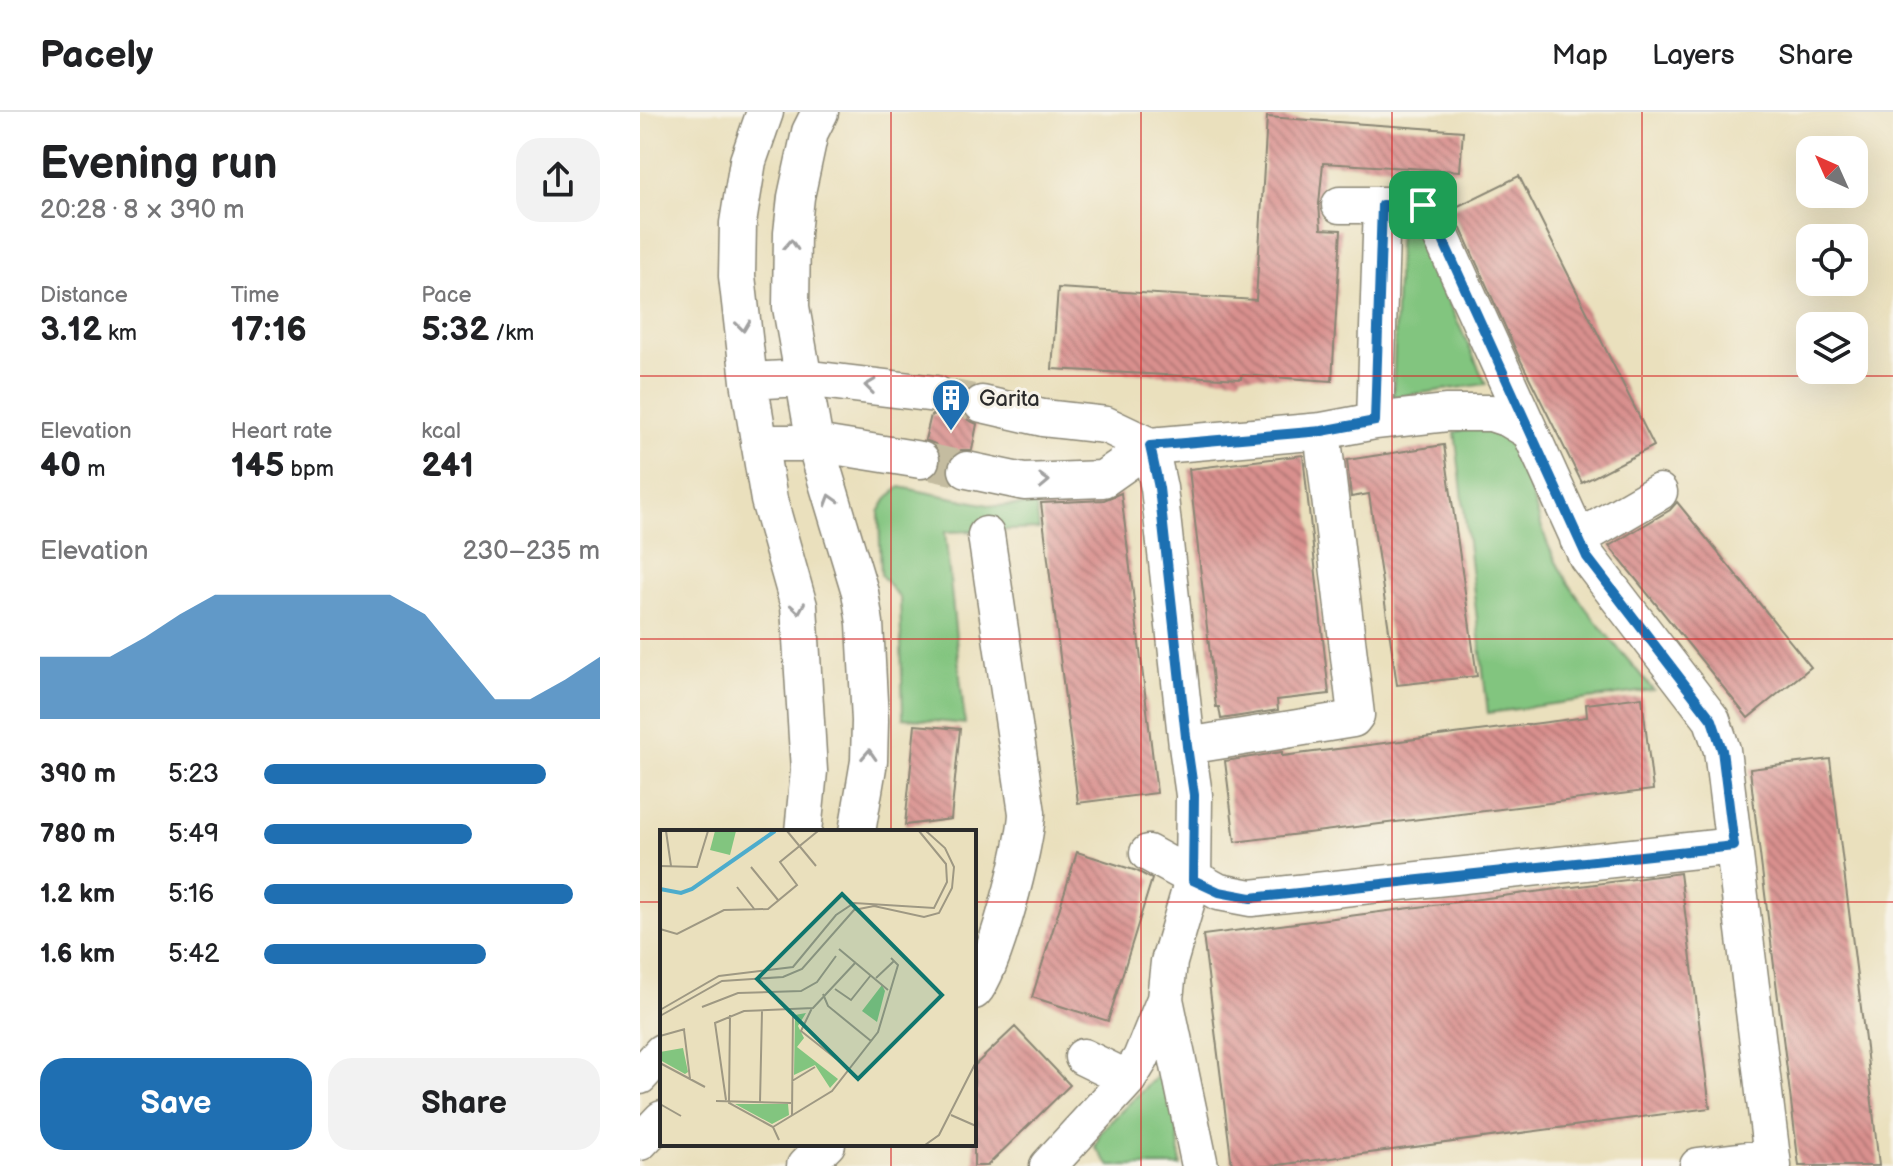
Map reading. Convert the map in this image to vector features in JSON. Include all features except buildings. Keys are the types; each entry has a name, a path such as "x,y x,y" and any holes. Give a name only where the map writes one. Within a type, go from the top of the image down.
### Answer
{"street":[{"path":"765,112 748,161 738,223 737,276 749,381 769,500 799,606 809,771 803,830"},
{"path":"820,112 807,146 796,197 791,307 815,443 860,592 865,623 869,761 857,830"},
{"path":"1340,205 1428,207 1592,565 1735,750 1734,846 1772,1161 1698,1166"},
{"path":"1375,421 1382,205"},
{"path":"749,381 803,378 936,394"},
{"path":"982,404 1043,418 1106,425 1150,446"},
{"path":"967,470 1024,482 1103,479 1150,446 1322,431 1375,421 1479,411 1501,415 1529,431"},
{"path":"1187,746 1353,719 1356,715 1322,431"},
{"path":"759,443 815,443 921,460"},
{"path":"1065,1161 1141,1058 1165,999 1169,962 1193,880 1194,795 1159,488 1150,446"},
{"path":"1578,539 1659,492"},
{"path":"976,988 986,974 1009,900 1027,823 986,535"},
{"path":"1148,853 1219,892 1251,898 1734,846"},
{"path":"1165,999 1200,1166"},
{"path":"640,1076 660,1054"},
{"path":"1083,1057 1128,1079"},
{"path":"640,1142 660,1121"},
{"path":"805,1166 825,1146"}],"green space":[{"path":"1411,220 1486,384 1393,397 1399,221"},
{"path":"1472,428 1497,434 1509,444 1522,468 1544,534 1559,567 1596,622 1653,690 1488,713 1455,432"},
{"path":"900,487 994,506 1036,505 1039,529 945,532 965,724 903,718 900,599 881,575 879,512 888,497"},
{"path":"1158,1075 1165,1075 1172,1081 1181,1166 1110,1166 1095,1147 1101,1131"}],"tunnel":[{"path":"936,394 982,404"},
{"path":"921,460 967,470"}],"place":[{"name":"Garita","path":"951,432"}],"route":[{"path":"1382,205 1423,205 1428,207 1587,557 1707,710 1717,730 1734,846 1251,898 1219,892 1193,880 1194,795 1159,488 1150,446 1322,431 1375,421 1382,205"}]}
